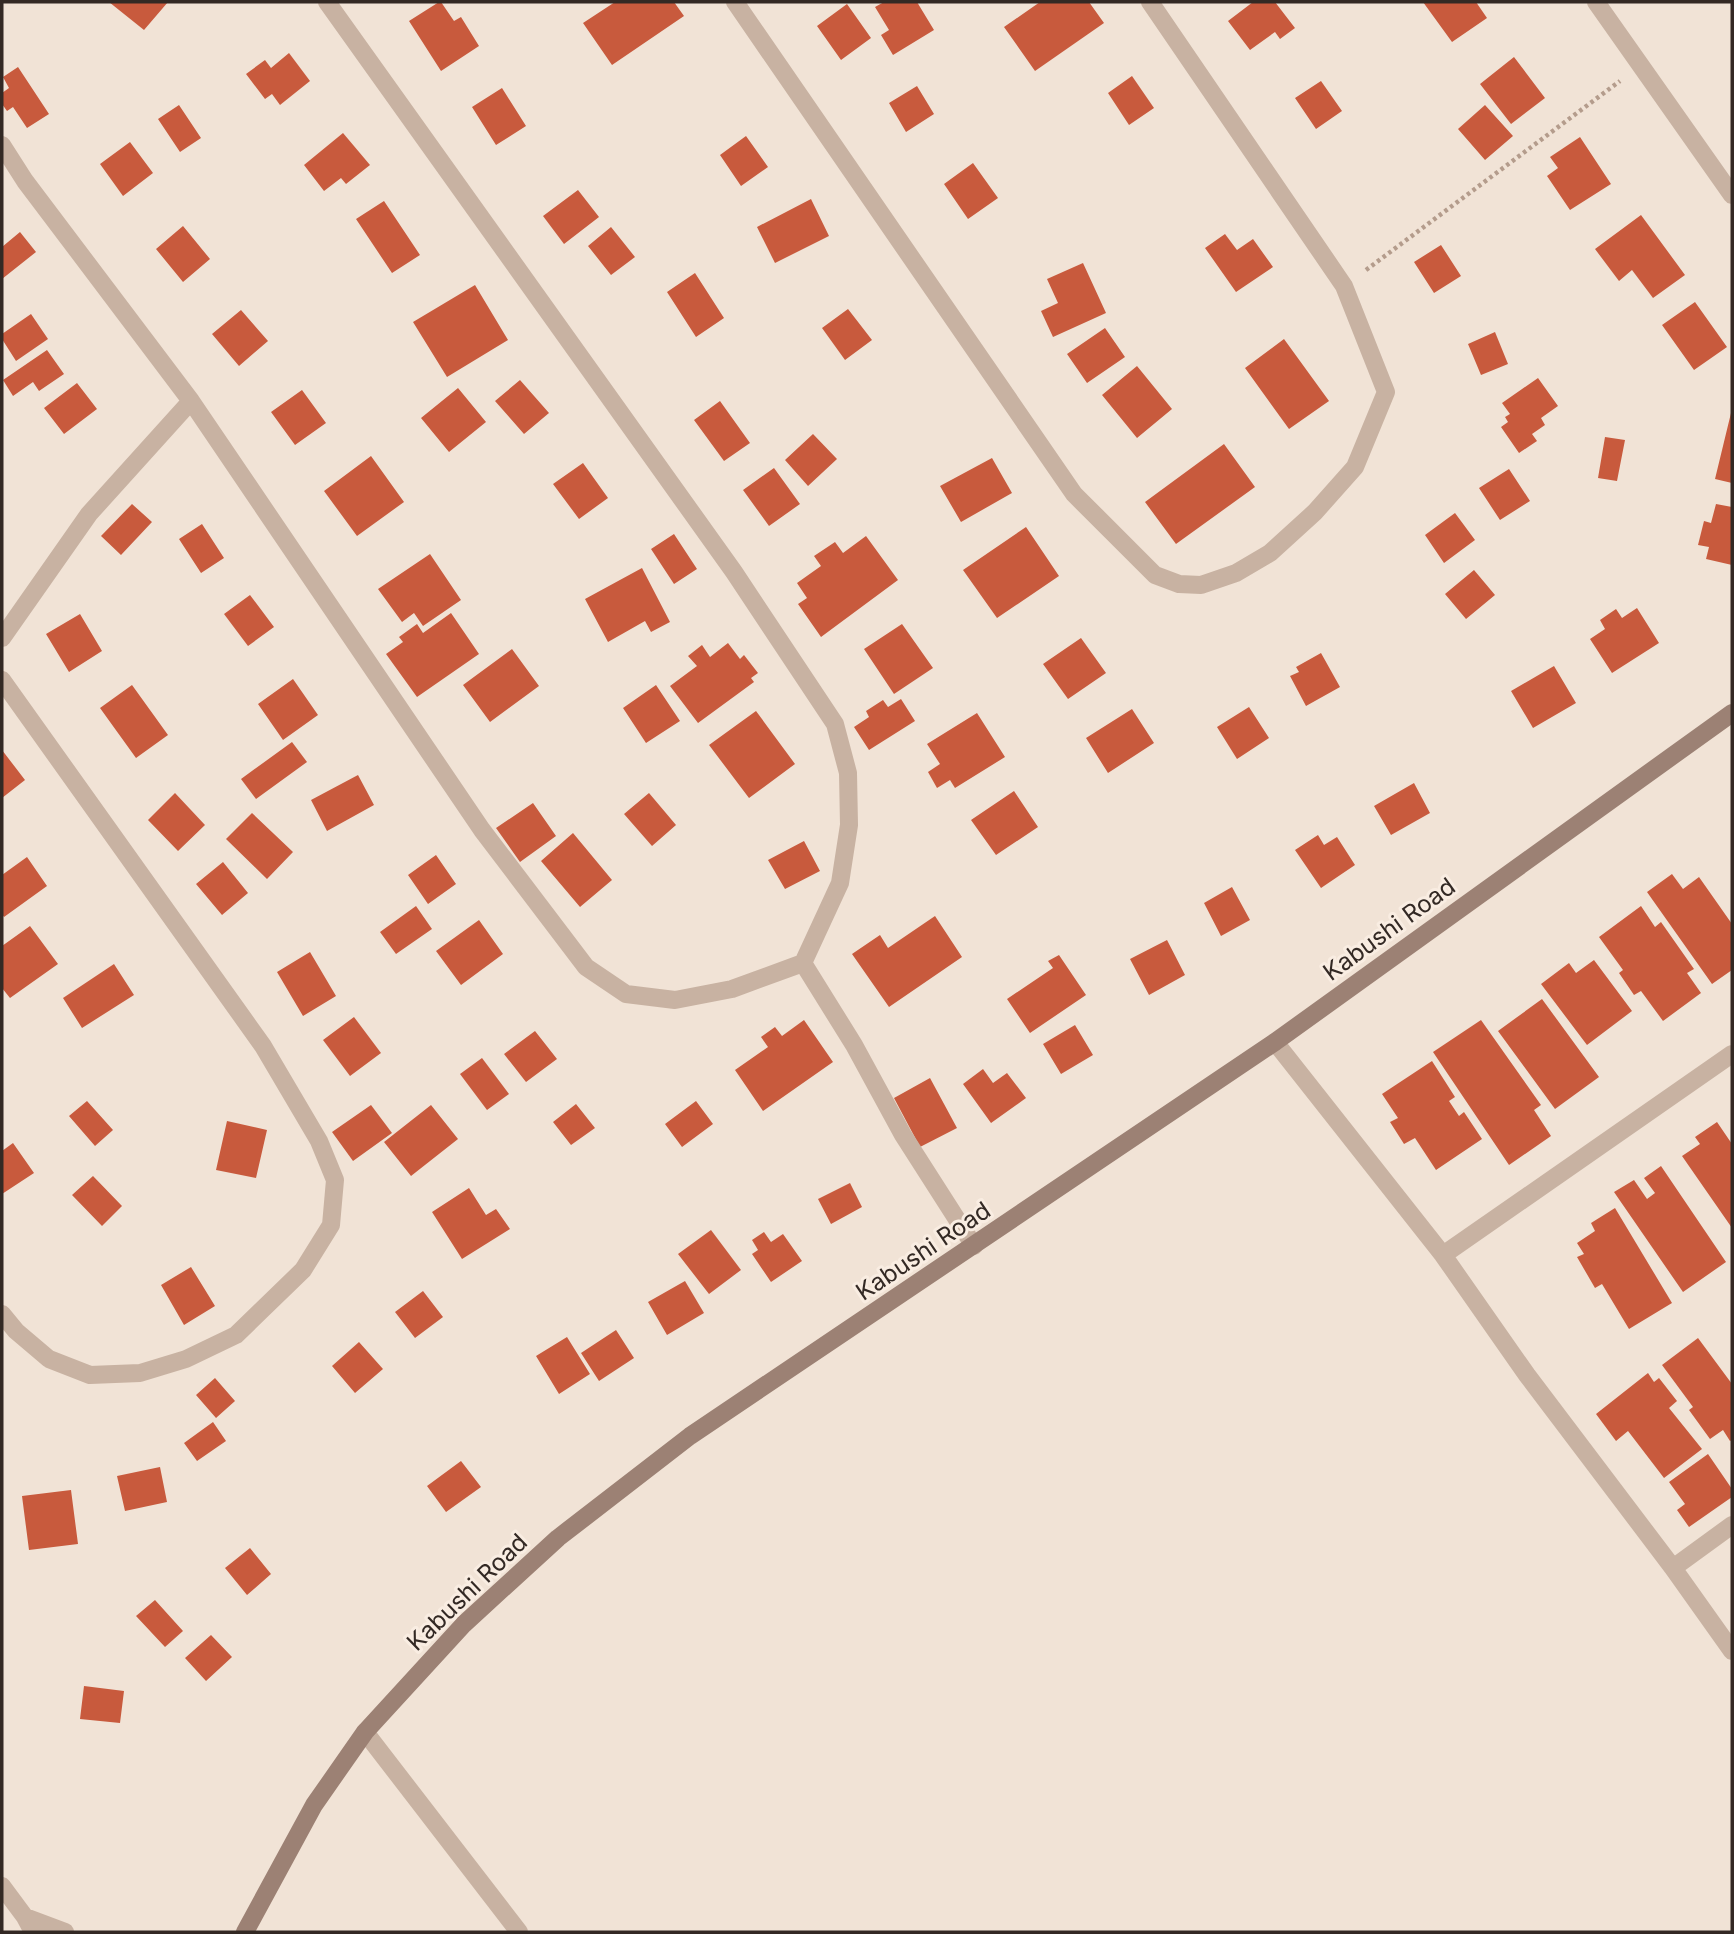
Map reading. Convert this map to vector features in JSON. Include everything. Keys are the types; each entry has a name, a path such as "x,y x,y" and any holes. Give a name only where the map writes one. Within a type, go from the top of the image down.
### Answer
{"main road":[{"name":"Kabushi Road","path":"245,1932 314,1805 365,1732 464,1624 558,1538 690,1436 1275,1042 1732,713"}],"street":[{"path":"2,145 25,181 191,401 482,830 586,967 626,994 675,1000 732,989 803,963 840,883 849,825 848,773 835,724 734,572 327,2"},
{"path":"734,2 1074,494 1155,575 1178,584 1201,585 1236,573 1270,553 1315,512 1355,467 1386,392 1344,286 1150,2"},
{"path":"1596,2 1732,195"},
{"path":"2,638 89,514 191,401"},
{"path":"2,680 263,1046 319,1141 335,1180 331,1225 303,1269 236,1335 186,1359 140,1373 90,1375 49,1359 16,1331 2,1314"},
{"path":"803,963 854,1045 903,1135 974,1246"},
{"path":"1275,1042 1443,1255 1527,1375 1732,1650"},
{"path":"1443,1255 1732,1054"},
{"path":"1673,1568 1732,1525"},
{"path":"365,1732 519,1932"},
{"path":"2,1886 29,1925 65,1932"}],"path":[{"path":"1344,286 1641,66"}],"building":[{"path":"109,2 168,2 144,30"},
{"path":"439,2 454,21 461,17 479,46 441,71 409,21"},
{"path":"615,2 674,2 684,16 612,65 583,23"},
{"path":"884,2 917,2 934,30 893,55 881,35 889,30 875,7"},
{"path":"1040,2 1089,2 1104,23 1035,71 1004,27"},
{"path":"1253,2 1275,2 1295,28 1280,39 1275,32 1250,50 1228,21"},
{"path":"1423,2 1476,2 1487,18 1452,42"},
{"path":"847,4 871,38 841,60 817,26"},
{"path":"289,53 310,81 280,105 272,94 265,99 246,74 265,60 271,68"},
{"path":"1514,57 1545,98 1511,124 1480,84"},
{"path":"18,67 49,114 27,128 13,107 7,111 2,104 2,93 9,88 3,77"},
{"path":"1132,76 1154,108 1129,125 1108,93"},
{"path":"1321,81 1342,111 1316,129 1295,98"},
{"path":"917,86 934,114 906,132 889,103"},
{"path":"502,88 526,126 496,145 472,107"},
{"path":"179,105 201,138 180,152 158,119"},
{"path":"1485,105 1513,136 1485,160 1458,129"},
{"path":"343,133 370,165 346,184 341,178 324,191 304,165"},
{"path":"746,136 768,167 741,186 720,155"},
{"path":"1580,137 1611,184 1570,210 1547,176 1558,168 1550,157"},
{"path":"130,142 153,173 123,196 100,164"},
{"path":"973,163 998,198 968,219 944,184"},
{"path":"578,190 599,217 564,244 543,216"},
{"path":"811,199 829,236 775,263 757,227"},
{"path":"384,201 420,255 392,273 356,219"},
{"path":"1641,215 1685,275 1653,298 1632,270 1619,281 1595,249"},
{"path":"183,226 210,259 183,282 156,249"},
{"path":"611,227 635,257 611,275 588,246"},
{"path":"20,232 36,252 2,279 2,247"},
{"path":"1225,234 1237,250 1253,239 1273,267 1236,292 1205,248"},
{"path":"1441,245 1461,276 1434,293 1414,262"},
{"path":"1083,263 1106,313 1053,337 1041,311 1058,303 1047,279"},
{"path":"695,273 724,318 696,337 667,292"},
{"path":"475,285 508,340 447,377 413,322"},
{"path":"1695,302 1727,347 1694,370 1662,325"},
{"path":"848,309 872,340 845,360 822,328"},
{"path":"241,310 268,341 239,366 212,334"},
{"path":"31,314 48,339 16,361 2,339 2,334"},
{"path":"1105,328 1125,357 1087,383 1067,354"},
{"path":"1495,332 1508,364 1481,375 1468,344"},
{"path":"1284,339 1329,401 1289,429 1245,368"},
{"path":"47,350 64,374 39,391 33,382 13,396 3,380"},
{"path":"1137,366 1172,409 1137,438 1102,395"},
{"path":"1538,378 1558,406 1541,418 1545,425 1532,434 1537,441 1519,453 1501,427 1508,422 1505,417 1510,414 1502,403"},
{"path":"520,380 549,413 524,434 495,401"},
{"path":"77,383 97,409 64,434 44,408"},
{"path":"458,388 486,422 449,452 421,418"},
{"path":"302,390 326,423 295,445 271,412"},
{"path":"720,401 750,443 724,461 694,420"},
{"path":"1732,414 1732,483 1715,479"},
{"path":"813,434 837,459 808,486 785,460"},
{"path":"1605,437 1625,440 1617,481 1598,478"},
{"path":"1224,444 1255,487 1176,544 1145,502"},
{"path":"371,456 404,502 357,536 324,491"},
{"path":"992,458 1012,493 961,522 940,486"},
{"path":"583,463 608,498 579,519 553,484"},
{"path":"774,468 800,504 769,526 743,490"},
{"path":"1509,469 1530,501 1500,520 1479,488"},
{"path":"132,504 152,522 121,555 101,536"},
{"path":"1716,504 1732,507 1732,565 1706,559 1709,547 1698,545 1704,521 1711,523"},
{"path":"1455,513 1475,540 1444,563 1425,535"},
{"path":"202,524 224,558 201,573 179,539"},
{"path":"1026,527 1059,576 997,618 963,570"},
{"path":"674,534 697,569 674,584 651,549"},
{"path":"866,536 898,580 821,637 798,604 807,598 797,583 821,566 814,556 835,542 843,553"},
{"path":"430,554 461,600 423,626 414,613 402,622 378,589"},
{"path":"642,568 670,622 651,632 645,621 608,642 585,599"},
{"path":"1474,570 1495,595 1466,619 1445,594"},
{"path":"250,595 274,627 248,646 224,614"},
{"path":"1637,608 1659,643 1612,673 1590,639 1605,629 1600,620 1616,609 1622,618"},
{"path":"451,613 479,654 417,697 386,654 403,642 399,637 417,624 423,633"},
{"path":"80,614 102,651 69,672 46,634"},
{"path":"902,624 933,668 894,694 864,649"},
{"path":"1081,638 1106,673 1068,699 1043,664"},
{"path":"728,643 740,659 744,655 758,673 751,678 754,682 698,723 670,686 697,666 688,656 702,645 710,657"},
{"path":"512,649 539,686 490,722 463,685"},
{"path":"1321,653 1340,687 1306,706 1290,676 1299,672 1296,667"},
{"path":"1554,666 1576,703 1533,728 1511,691"},
{"path":"293,679 318,715 283,740 258,704"},
{"path":"132,685 168,735 136,758 100,708"},
{"path":"656,685 680,721 646,743 623,708"},
{"path":"901,699 915,721 869,750 854,727 869,717 866,711 883,700 888,707"},
{"path":"1249,707 1269,738 1237,759 1217,727"},
{"path":"1132,709 1154,743 1108,773 1086,738"},
{"path":"756,711 795,764 749,798 709,745"},
{"path":"977,713 1005,757 955,788 950,780 937,788 928,772 940,764 927,744"},
{"path":"292,742 307,762 256,799 241,779"},
{"path":"2,750 25,780 2,798"},
{"path":"358,775 374,805 327,831 311,800"},
{"path":"1414,783 1430,813 1391,835 1374,806"},
{"path":"1014,791 1038,827 996,855 971,820"},
{"path":"175,793 205,825 178,851 148,820"},
{"path":"649,793 676,825 652,846 624,814"},
{"path":"533,803 556,836 520,862 496,828"},
{"path":"252,813 293,852 267,879 226,839"},
{"path":"573,833 612,880 580,907 541,861"},
{"path":"1318,835 1324,845 1337,837 1355,865 1321,888 1295,850"},
{"path":"804,841 820,871 785,889 768,860"},
{"path":"436,855 456,884 428,904 408,875"},
{"path":"27,857 47,886 4,917 2,875"},
{"path":"223,862 248,893 222,915 196,884"},
{"path":"1672,874 1683,889 1699,877 1732,924 1732,970 1712,984 1647,892"},
{"path":"1232,887 1250,920 1221,936 1204,903"},
{"path":"416,906 432,929 396,954 380,932"},
{"path":"1641,906 1655,927 1661,922 1694,969 1687,973 1701,993 1663,1021 1641,991 1634,995 1619,973 1623,970 1599,937"},
{"path":"935,916 962,957 889,1007 852,954 880,935 888,948"},
{"path":"479,920 503,954 461,985 436,951"},
{"path":"30,926 58,964 10,998 2,988 2,946"},
{"path":"1167,940 1185,975 1149,995 1130,959"},
{"path":"310,952 336,996 303,1016 277,972"},
{"path":"1059,955 1086,995 1030,1033 1007,999 1053,968 1048,961"},
{"path":"1594,960 1632,1011 1587,1045 1541,984 1569,963 1576,973"},
{"path":"114,964 134,995 82,1028 63,998"},
{"path":"1542,999 1599,1077 1555,1109 1498,1031"},
{"path":"354,1017 381,1053 350,1076 323,1040"},
{"path":"804,1020 833,1062 763,1111 735,1070 768,1047 761,1037 775,1027 782,1036"},
{"path":"1481,1020 1541,1105 1534,1110 1551,1136 1509,1165 1433,1052"},
{"path":"1075,1025 1093,1055 1061,1074 1043,1044"},
{"path":"535,1031 557,1059 526,1082 504,1054"},
{"path":"482,1058 509,1094 487,1110 460,1074"},
{"path":"1432,1061 1455,1097 1449,1101 1459,1116 1464,1112 1482,1139 1436,1170 1415,1138 1404,1144 1390,1122 1398,1118 1382,1094"},
{"path":"983,1069 993,1083 1007,1073 1026,1098 991,1123 963,1084"},
{"path":"930,1078 957,1128 920,1147 894,1098"},
{"path":"87,1101 113,1130 95,1146 69,1116"},
{"path":"696,1101 713,1124 682,1147 665,1124"},
{"path":"576,1104 595,1128 571,1145 553,1122"},
{"path":"371,1105 392,1133 353,1161 332,1132"},
{"path":"431,1105 458,1139 411,1176 384,1142"},
{"path":"227,1121 267,1130 256,1178 216,1170"},
{"path":"1717,1122 1732,1144 1732,1228 1682,1156 1700,1144 1695,1137"},
{"path":"13,1143 34,1173 2,1194 2,1151"},
{"path":"1661,1166 1726,1262 1683,1292 1614,1192 1634,1180 1647,1199 1655,1193 1644,1178"},
{"path":"93,1176 122,1206 102,1226 72,1195"},
{"path":"850,1183 862,1207 831,1224 818,1199"},
{"path":"469,1188 486,1215 496,1209 510,1229 462,1259 432,1212"},
{"path":"1615,1208 1672,1303 1629,1329 1602,1284 1595,1288 1577,1257 1584,1254 1577,1243 1595,1231 1591,1223"},
{"path":"711,1230 741,1270 709,1294 678,1254"},
{"path":"764,1232 771,1242 783,1234 802,1261 771,1282 752,1254 758,1250 752,1240"},
{"path":"191,1267 215,1306 184,1325 161,1285"},
{"path":"685,1281 704,1313 667,1335 648,1302"},
{"path":"423,1291 443,1317 415,1338 395,1312"},
{"path":"616,1330 634,1358 599,1381 581,1353"},
{"path":"567,1337 590,1374 559,1394 536,1356"},
{"path":"1698,1338 1732,1384 1730,1441 1723,1430 1710,1439 1689,1410 1693,1407 1662,1365"},
{"path":"359,1342 383,1369 355,1393 332,1366"},
{"path":"1648,1373 1654,1382 1659,1378 1677,1401 1669,1408 1702,1449 1664,1478 1628,1431 1616,1441 1596,1414"},
{"path":"215,1378 235,1401 216,1418 196,1395"},
{"path":"213,1422 226,1441 197,1461 184,1443"},
{"path":"1708,1454 1732,1489 1732,1497 1689,1527 1677,1510 1685,1504 1669,1482"},
{"path":"461,1461 481,1487 446,1512 427,1486"},
{"path":"160,1467 167,1502 125,1511 117,1476"},
{"path":"71,1490 78,1544 29,1550 22,1496"},
{"path":"250,1548 271,1574 247,1595 225,1568"},
{"path":"155,1600 183,1631 165,1647 136,1616"},
{"path":"211,1635 232,1657 206,1681 185,1658"},
{"path":"84,1686 124,1691 120,1723 80,1719"}]}
